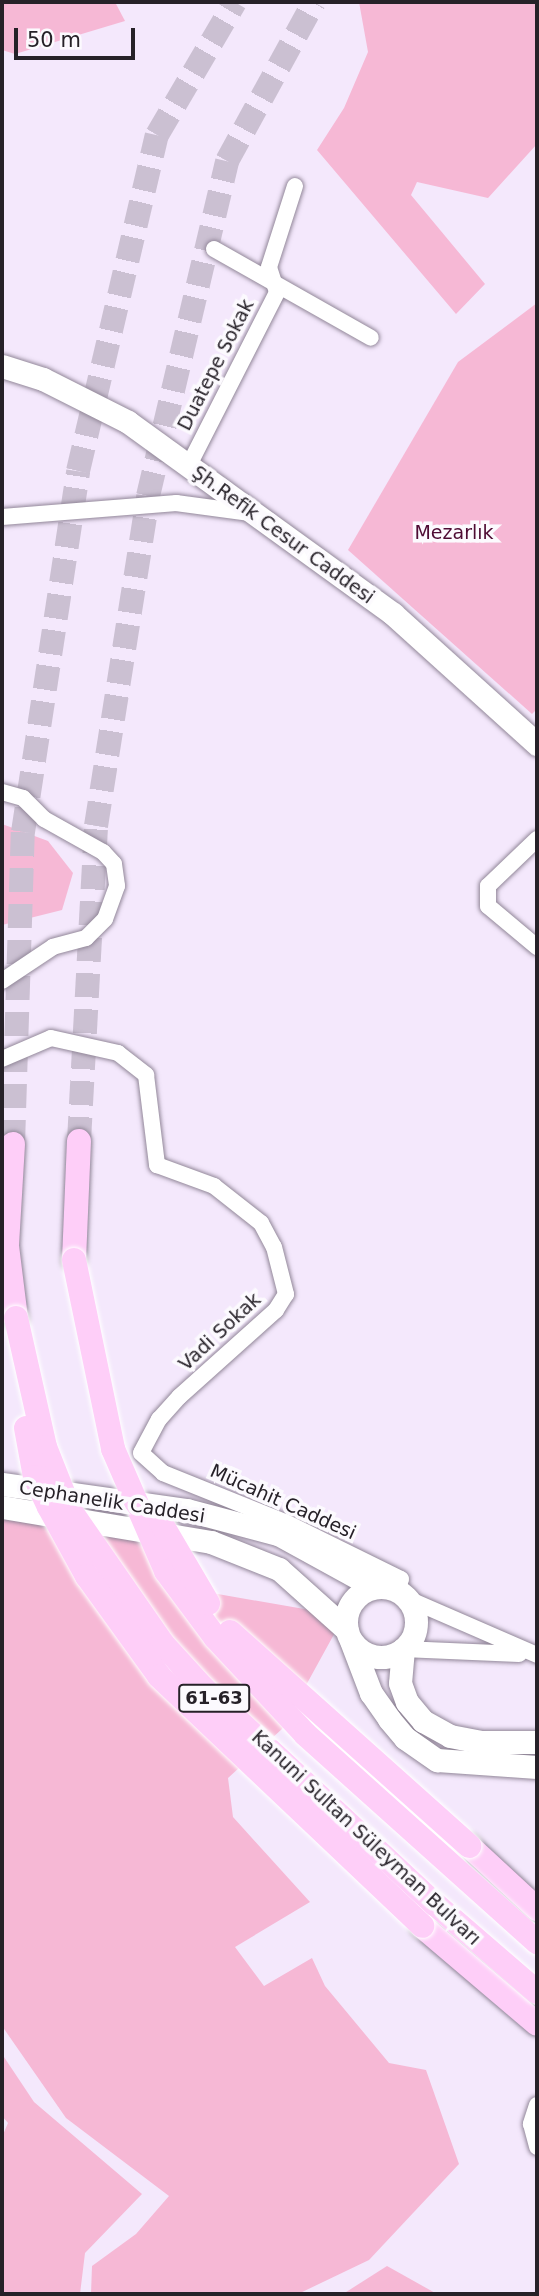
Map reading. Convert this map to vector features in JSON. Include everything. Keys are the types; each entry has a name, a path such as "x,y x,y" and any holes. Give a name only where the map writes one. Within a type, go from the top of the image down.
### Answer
{"main road":[{"name":"Kanuni Sultan Süleyman Bulvarı","path":"79,1141 74,1260 113,1449 166,1571 215,1637 305,1734 537,1942"},
{"name":"Kanuni Sultan Süleyman Bulvarı","path":"13,1144 7,1246 16,1318 45,1447 70,1510 162,1643 203,1688 425,1895 537,1992"},
{"name":"61-63","path":"94,1355 128,1454 181,1560 222,1623 537,1909"},
{"name":"61-63","path":"29,1375 26,1429 35,1477 87,1576 159,1676 422,1926 537,2024"}],"street":[{"name":"Duatepe Sokak","path":"188,467 276,292 269,267 295,186"},
{"name":"Duatepe Sokak","path":"214,250 371,338"},
{"name":"Şh.Refik Cesur Caddesi","path":"2,366 43,379 128,422 250,513 393,614 537,744"},
{"path":"2,517 176,503 250,513"},
{"path":"2,792 23,798 44,819 103,852 114,864 117,886 105,919 86,938 54,947 2,981"},
{"path":"537,839 488,886 488,906 537,947"},
{"name":"Vadi Sokak","path":"2,1059 51,1038 118,1053 146,1075 157,1165 214,1186 261,1223 274,1247 286,1294 276,1310 179,1397 159,1419 141,1453"},
{"name":"Mücahit Caddesi","path":"141,1453 163,1473 285,1522 401,1579 393,1592"},
{"name":"Cephanelik Caddesi","path":"2,1484 187,1510 278,1534 393,1592"},
{"path":"2,1507 211,1542 279,1569 349,1636 359,1650 381,1657 403,1649 537,1655"},
{"path":"393,1592 416,1618 415,1630 403,1649 400,1682 407,1702 423,1721 450,1736 481,1742 537,1742"},
{"path":"537,1655 393,1592 355,1597 348,1607 349,1636 371,1693 415,1745 436,1760 537,1767"},
{"path":"537,2105 534,2120 537,2147"}],"green space":[{"path":"2,2 115,2 125,21 15,54 2,50"},
{"path":"359,2 537,2 537,144 488,198 417,182 411,195 485,284 456,314 317,150 344,108 368,52"},
{"name":"Mezarlık","path":"537,303 537,709 532,714 348,550 458,362"},
{"path":"2,824 48,841 73,873 62,910 2,925"},
{"path":"2,1508 133,1522 212,1593 310,1610 338,1627 282,1729 228,1778 233,1817 310,1902 235,1947 264,1986 312,1958 325,1986 389,2063 426,2070 459,2164 369,2260 298,2294 91,2294 92,2266 136,2234 169,2196 66,2118 2,2026"},
{"path":"2,2054 34,2102 142,2194 85,2253 80,2294 2,2294 2,2137 8,2123 2,2116"},
{"path":"387,2266 437,2294 343,2294"}],"tunnel":[{"path":"13,1144 23,832 78,471 157,135 235,2"},
{"path":"79,1141 96,826 148,496 227,161 314,2"}]}
